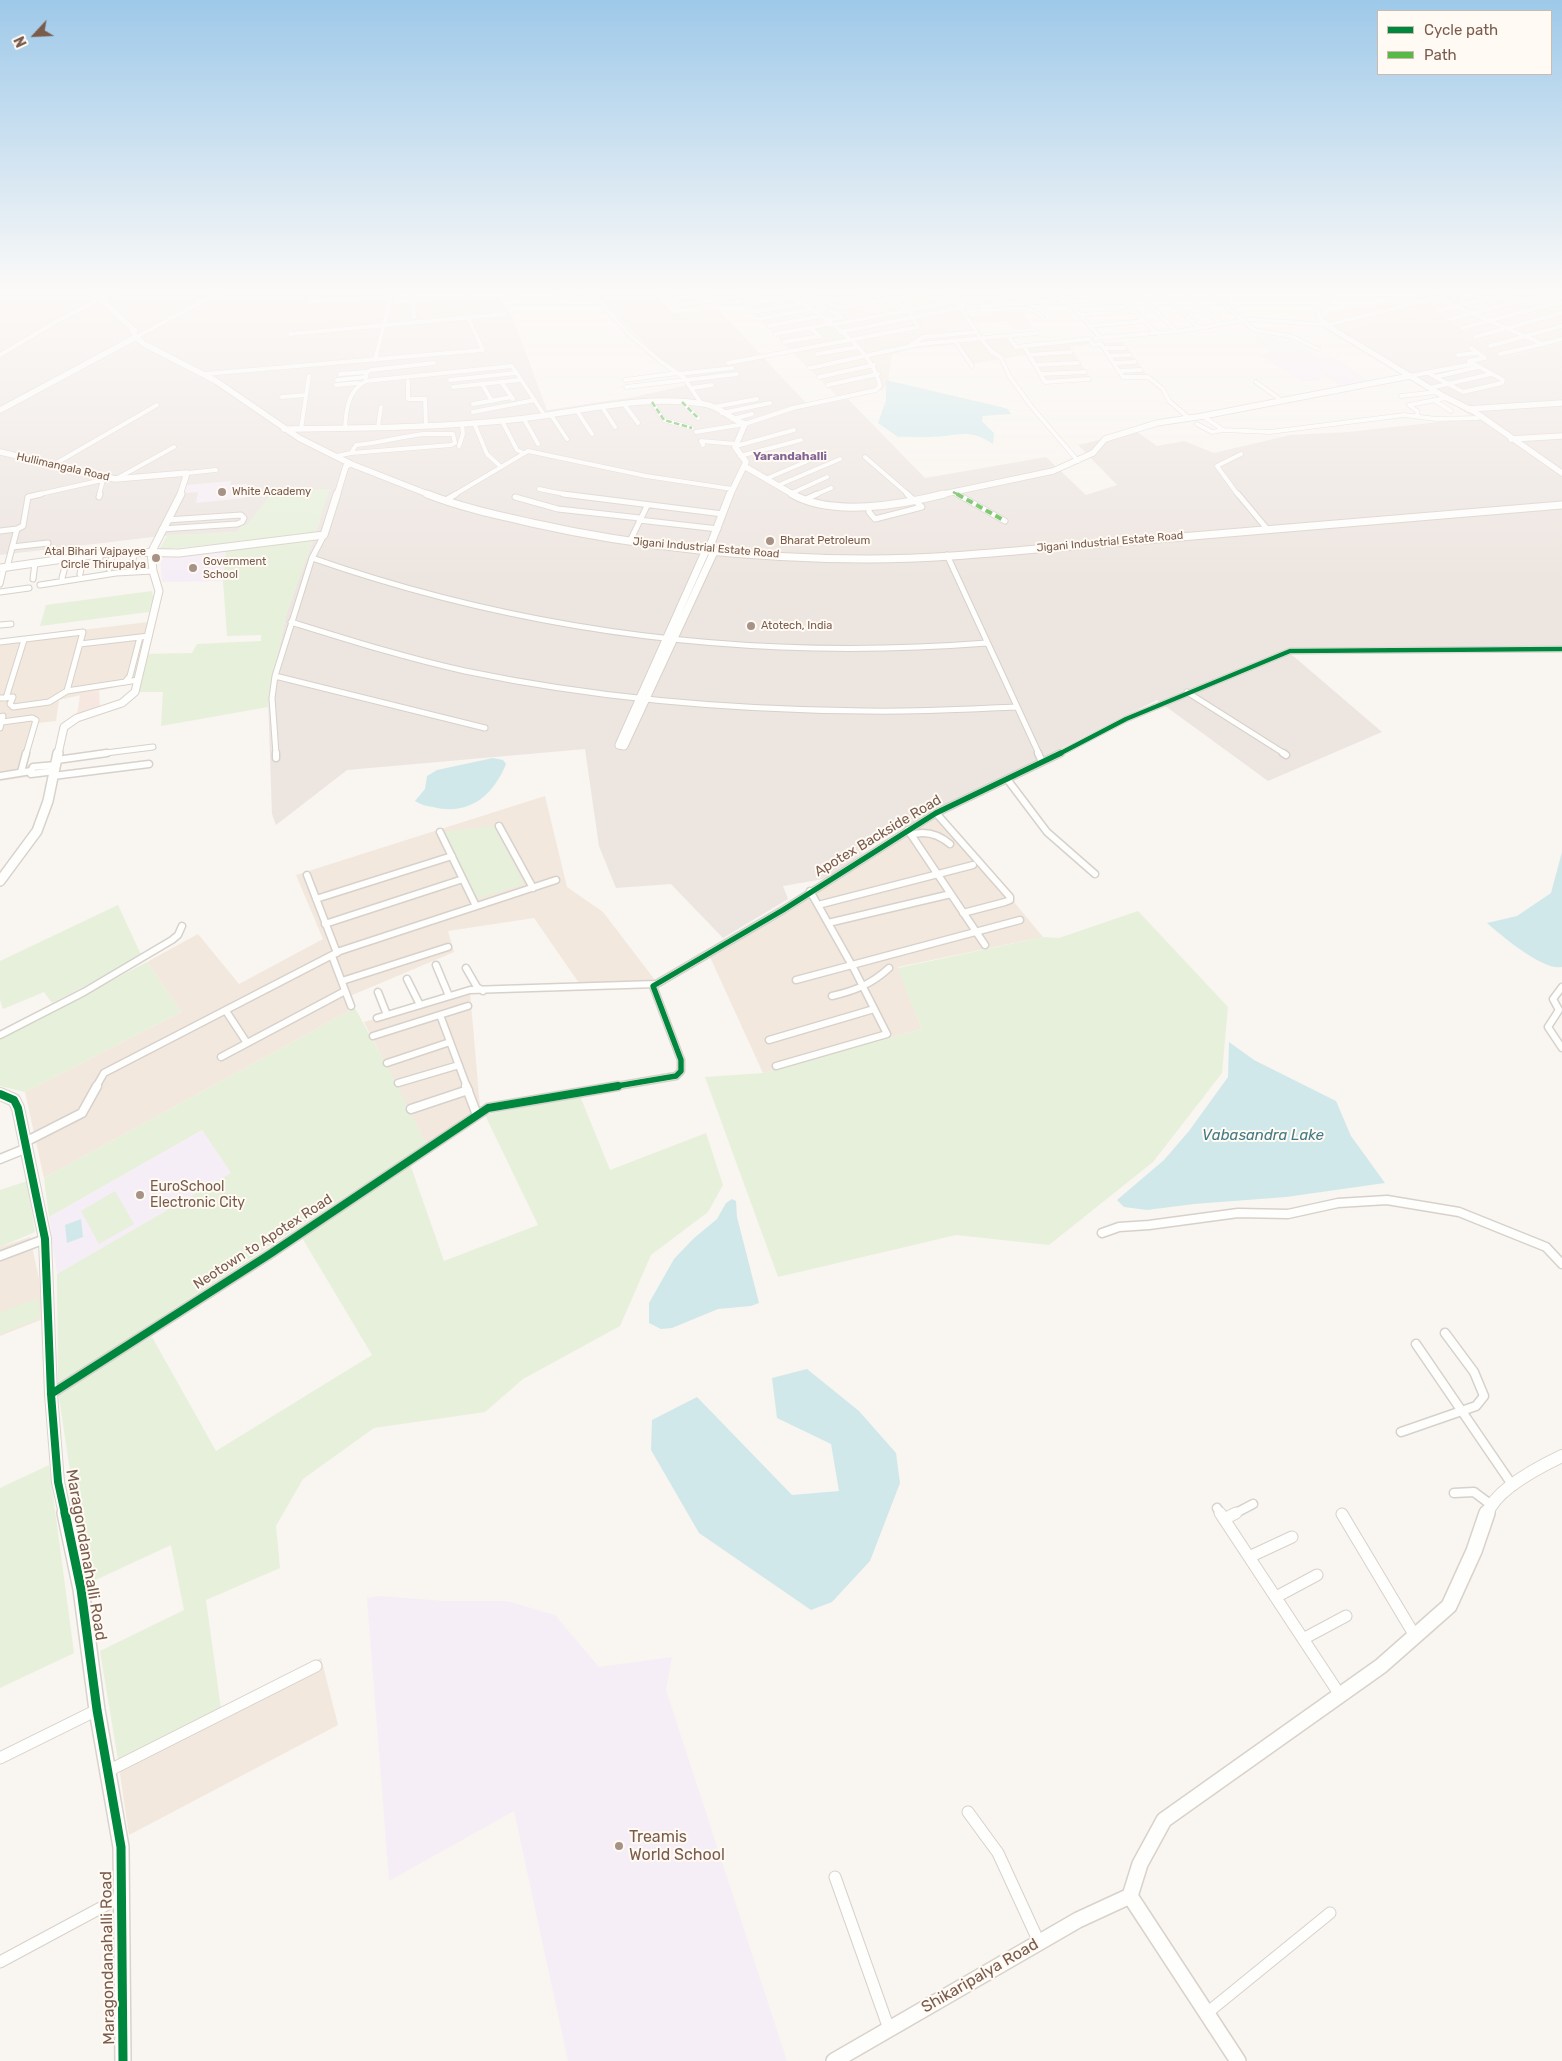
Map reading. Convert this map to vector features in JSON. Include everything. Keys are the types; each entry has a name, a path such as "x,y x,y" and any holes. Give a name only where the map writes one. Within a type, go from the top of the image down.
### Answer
{"street":[{"path":"0,410 39,389"},
{"name":"Jigani Industrial Estate Road","path":"230,389 301,440 349,465 434,500 535,527 624,544 709,551 870,559 948,557 1562,506"},
{"path":"301,429 307,389"},
{"path":"345,428 346,412 354,389"},
{"path":"408,389 408,400 425,400 426,426"},
{"path":"485,389 492,401"},
{"path":"507,389 516,404"},
{"path":"527,389 567,439"},
{"path":"693,389 700,403"},
{"path":"696,432 745,424 793,408 877,389"},
{"path":"1019,389 1078,461"},
{"path":"1163,389 1169,401 1189,418"},
{"path":"1266,389 1281,400"},
{"path":"744,466 804,500 826,507 872,506 915,500 981,485 1031,477 1078,461 1093,453 1105,439 1157,423 1203,416 1339,389"},
{"path":"1432,389 1475,412 1562,478"},
{"path":"1459,389 1465,392 1477,389"},
{"path":"1401,396 1436,392"},
{"path":"282,397 306,395"},
{"path":"474,404 512,397"},
{"path":"1418,416 1417,411 1409,405 1446,398"},
{"path":"714,407 757,399"},
{"path":"473,412 535,400"},
{"path":"1434,400 1451,411"},
{"path":"284,429 378,428 462,424 502,421 624,404 652,402 700,403 714,407 745,424"},
{"path":"652,402 664,420 692,428"},
{"path":"682,402 698,418"},
{"path":"722,413 770,403"},
{"path":"1467,409 1562,403"},
{"path":"624,404 638,423"},
{"path":"53,465 157,405"},
{"path":"378,428 381,407"},
{"path":"602,407 615,428"},
{"path":"1467,409 1562,473"},
{"path":"577,411 592,434"},
{"path":"733,419 752,414"},
{"path":"1197,424 1212,432 1223,430 1279,432 1332,423 1404,415 1451,419 1478,418"},
{"path":"1203,416 1223,430"},
{"path":"524,418 538,444"},
{"path":"502,421 517,450 523,453"},
{"path":"474,423 487,454 500,466"},
{"path":"459,446 463,434 462,424"},
{"path":"622,745 709,551 732,489 746,462 740,456 736,445 745,424"},
{"path":"703,445 702,442 710,440 725,445 736,445 794,430"},
{"path":"337,456 344,453 351,453 451,445 455,443 455,436 453,434 428,433 400,437 381,443 356,445 351,453"},
{"path":"1510,439 1562,436"},
{"name":"Jigani Industrial Estate Road","path":"301,440 337,456 349,465 446,500 536,525 630,542 709,551"},
{"path":"740,456 801,440"},
{"path":"0,531 17,529 22,526 28,497 113,479 174,447"},
{"path":"446,500 523,453 535,451 580,463 646,476 732,489"},
{"name":"Hullimangala Road","path":"0,452 113,479 216,470"},
{"path":"351,453 351,457 354,458 403,452"},
{"path":"1241,454 1217,466 1245,504 1268,530"},
{"path":"865,457 921,504 920,509 878,518 873,518 869,512 869,508 872,506"},
{"path":"779,485 840,459"},
{"path":"768,478 810,460"},
{"path":"276,758 272,698 275,676 312,558 324,535 349,465"},
{"path":"0,881 37,831 48,801 64,727 77,718 122,703 135,692 159,590 153,571 151,553 178,499 187,473"},
{"path":"792,493 827,477"},
{"path":"99,497 103,480"},
{"path":"804,500 831,488"},
{"path":"539,489 577,497 723,514"},
{"path":"953,492 1005,521"},
{"path":"516,497 558,509 718,529"},
{"path":"630,542 639,519 647,506"},
{"name":"Jigani Industrial Estate Road","path":"948,557 1562,506"},
{"path":"162,528 237,524 242,522 244,518 238,515 167,520"},
{"path":"0,584 17,529"},
{"path":"4,567 113,552 179,553 324,535"},
{"path":"12,547 48,543"},
{"path":"109,569 113,552"},
{"path":"131,566 135,553"},
{"path":"98,566 101,554"},
{"path":"80,574 83,557"},
{"path":"948,557 1042,762"},
{"path":"312,558 358,575 462,605 523,618 669,640 780,648 856,649 929,648 987,643"},
{"path":"62,578 67,559"},
{"path":"33,579 35,563"},
{"path":"40,586 87,580 116,573 153,571"},
{"path":"0,592 29,588"},
{"path":"291,622 393,653 490,676 643,698 727,706 845,711 1017,707"},
{"path":"0,625 11,624"},
{"path":"0,642 82,632 67,691"},
{"path":"80,644 149,636"},
{"path":"125,682 130,676 140,637"},
{"path":"24,640 3,698 13,698 10,704 13,707 49,702 67,691 138,680"},
{"name":"Apotex Backside Road","path":"654,985 783,910 810,891 909,832 936,813 1042,762 1126,718 1290,651 1562,649"},
{"path":"275,676 485,728"},
{"path":"1187,692 1286,755"},
{"path":"1,722 32,718 36,720 20,772"},
{"path":"0,777 55,768 153,747"},
{"path":"55,768 149,764"},
{"path":"0,777 20,772 31,772"},
{"path":"1007,779 1047,832 1095,874"},
{"path":"936,813 1010,897 1010,900 1005,902 964,913"},
{"path":"499,826 533,888"},
{"path":"909,832 927,831 950,844"},
{"path":"440,832 476,906"},
{"path":"909,832 985,945"},
{"path":"316,899 452,856"},
{"path":"818,905 973,865"},
{"path":"307,875 351,1006"},
{"path":"325,924 463,880"},
{"path":"0,1159 82,1113 104,1073 334,954 556,880"},
{"path":"776,1066 887,1034 852,965 810,891"},
{"path":"828,923 951,894"},
{"path":"796,980 1020,920"},
{"path":"0,1035 84,992 172,940 178,935 182,926"},
{"path":"342,981 448,946"},
{"path":"436,965 449,996"},
{"path":"466,968 477,987 483,991"},
{"path":"832,996 864,988 876,981 888,968"},
{"path":"407,979 420,1005"},
{"path":"377,1018 470,990 654,985"},
{"name":"Neotown to Apotex Road","path":"51,1394 270,1254 488,1108 600,1087 676,1076 681,1071 682,1060 654,985"},
{"path":"1562,987 1553,999 1559,1010 1548,1027 1562,1048"},
{"path":"221,1058 345,991"},
{"path":"378,992 387,1015"},
{"path":"373,1036 468,1006"},
{"path":"769,1040 874,1009"},
{"path":"226,1011 247,1043"},
{"path":"440,1015 477,1115"},
{"path":"387,1063 450,1042"},
{"path":"398,1083 458,1065"},
{"path":"411,1109 468,1090"},
{"name":"Maragondanahalli Road","path":"0,1094 14,1100 18,1108 44,1239 51,1394 58,1482 81,1589 97,1710 121,1847 123,2061"},
{"path":"1102,1233 1119,1227 1149,1225 1238,1213 1288,1214 1338,1203 1387,1200 1459,1212 1546,1247 1560,1260"},
{"path":"0,1256 44,1239"},
{"path":"1401,1432 1476,1406 1484,1396 1484,1390 1446,1333"},
{"path":"1416,1344 1514,1486"},
{"path":"1238,2061 1130,1896 1140,1864 1164,1820 1381,1666 1449,1606 1474,1551 1490,1504 1532,1470 1562,1456"},
{"path":"1454,1493 1474,1492 1490,1504"},
{"path":"1224,1519 1253,1504"},
{"path":"1217,1508 1340,1695"},
{"path":"1342,1514 1415,1636"},
{"path":"1249,1557 1292,1537"},
{"path":"1276,1597 1317,1575"},
{"path":"1303,1639 1346,1616"},
{"path":"108,1771 316,1666"},
{"path":"0,1758 97,1710"},
{"path":"968,1812 998,1853 1039,1942"},
{"path":"835,1877 889,2029"},
{"name":"Shikaripalya Road","path":"834,2061 1078,1920 1130,1896"},
{"path":"0,1962 122,1897"},
{"path":"1207,2014 1330,1912"}],"shaded area":[{"path":"0,389 539,389 547,410 634,397 669,389 793,389 809,406 848,399 925,478 1046,457 1086,495 1117,485 1078,445 1136,431 1157,446 1184,441 1214,453 1290,435 1348,432 1475,418 1428,389 1562,389 1562,646 1285,649 1382,732 1268,781 1157,700 899,830 881,840 829,878 783,886 788,899 723,938 671,884 616,888 599,846 585,749 347,770 276,825 272,814 268,697 287,612 320,520 242,526 237,532 162,536 0,555"},
{"path":"830,389 884,389 883,390 838,397"},
{"name":"White Academy","path":"231,481 230,485 247,484 245,498 196,503 198,492 184,493 187,485"},
{"name":"Government School","path":"226,549 223,581 162,582 160,556"},
{"path":"148,622 133,683 59,700 56,721 37,723 26,765 52,762 49,774 0,781 0,640"},
{"path":"99,691 100,708 77,716 80,695"},
{"path":"545,796 567,887 603,912 655,980 579,983 534,918 448,931 454,952 350,996 355,1008 44,1178 25,1092 181,1012 147,962 198,934 239,984 323,939 296,875"},
{"path":"942,815 1043,937 898,967 922,1029 763,1073 710,957"},
{"path":"470,992 480,1107 426,1144 364,1022"},
{"name":"EuroSchool Electronic City","path":"202,1130 231,1173 57,1274 49,1217"},
{"path":"30,1237 39,1279 43,1319 0,1336 0,1247"},
{"name":"Treamis World School","path":"382,1596 443,1601 507,1601 555,1615 599,1667 672,1657 666,1690 787,2061 568,2061 514,1811 389,1881 367,1598"},
{"path":"321,1658 338,1725 129,1835 118,1760"}],"green space":[{"path":"330,489 315,534 159,550 167,535 237,532 241,526 247,525 274,490"},
{"path":"305,539 313,540 287,612 268,697 268,707 161,726 163,692 139,692 147,654 192,653 197,644 261,641 261,635 227,636 223,581 226,549"},
{"path":"152,591 153,598 149,612 40,626 46,605"},
{"path":"494,826 524,884 476,899 442,832"},
{"path":"118,905 142,957 52,1003 44,992 3,1009 0,1000 0,961"},
{"path":"1138,911 1228,1007 1222,1073 1153,1162 1049,1245 956,1235 778,1277 705,1077 763,1073 922,1029 898,968 1043,937 1059,938"},
{"path":"147,962 181,1012 25,1092 0,1086 0,1039"},
{"path":"355,1008 394,1079 426,1144 58,1384 57,1274 231,1173 202,1130 49,1217 44,1178"},
{"path":"580,1096 610,1170 706,1133 723,1185 708,1212 651,1255 620,1326 523,1379 485,1412 374,1428 303,1479 276,1526 280,1568 206,1600 221,1709 118,1760 100,1651 184,1610 171,1545 87,1584 58,1391 152,1337 216,1451 372,1355 301,1236 410,1164 444,1261 538,1225 485,1115"},
{"path":"27,1181 35,1232 0,1247 0,1190"},
{"path":"115,1191 134,1224 99,1244 81,1211"},
{"path":"38,1298 40,1318 0,1334 0,1312"},
{"path":"49,1465 74,1653 0,1688 0,1488"}],"water":[{"path":"886,389 925,389 1008,409 1011,414 983,416 982,421 994,433 993,444 969,434 939,437 898,437 878,423 886,400"},
{"path":"493,758 503,760 506,764 494,785 478,801 458,809 446,809 426,806 415,801 425,789 427,776 437,770"},
{"path":"1562,852 1562,967 1554,967 1544,964 1523,951 1487,923 1517,916 1551,893"},
{"name":"Vabasandra Lake","path":"1229,1042 1254,1060 1336,1101 1351,1136 1385,1183 1286,1197 1194,1204 1147,1210 1124,1207 1117,1200 1164,1160 1189,1131 1228,1077"},
{"path":"732,1199 736,1201 737,1217 759,1303 751,1306 718,1309 672,1328 661,1329 649,1323 649,1303 674,1259 693,1239 717,1219 726,1203"},
{"path":"81,1219 83,1237 67,1243 65,1225"},
{"path":"807,1369 859,1411 896,1453 900,1483 870,1561 832,1602 811,1610 699,1533 651,1450 652,1420 697,1397 792,1495 839,1491 831,1444 777,1418 772,1378"}],"marked path":[{"path":"652,402 664,420 692,428"},
{"path":"682,402 698,418"},
{"path":"953,492 1005,521"}],"cycle path":[{"path":"51,1394 270,1254 488,1108 676,1076 681,1071 681,1060 653,986 783,910 936,813 1064,752 1126,719 1290,651 1562,649"},
{"path":"0,1094 14,1100 18,1108 45,1239 51,1394 58,1482 81,1589 97,1710 121,1847 123,2061"}],"place":[{"name":"White Academy","path":"222,492"},
{"name":"Bharat Petroleum","path":"770,541"},
{"name":"Atal Bihari Vajpayee Circle Thirupalya","path":"156,558"},
{"name":"Government School","path":"193,568"},
{"name":"Atotech, India","path":"751,626"},
{"name":"EuroSchool Electronic City","path":"140,1195"},
{"name":"Treamis World School","path":"619,1846"}],"district":[{"name":"Yarandahalli","path":"790,457"}]}
